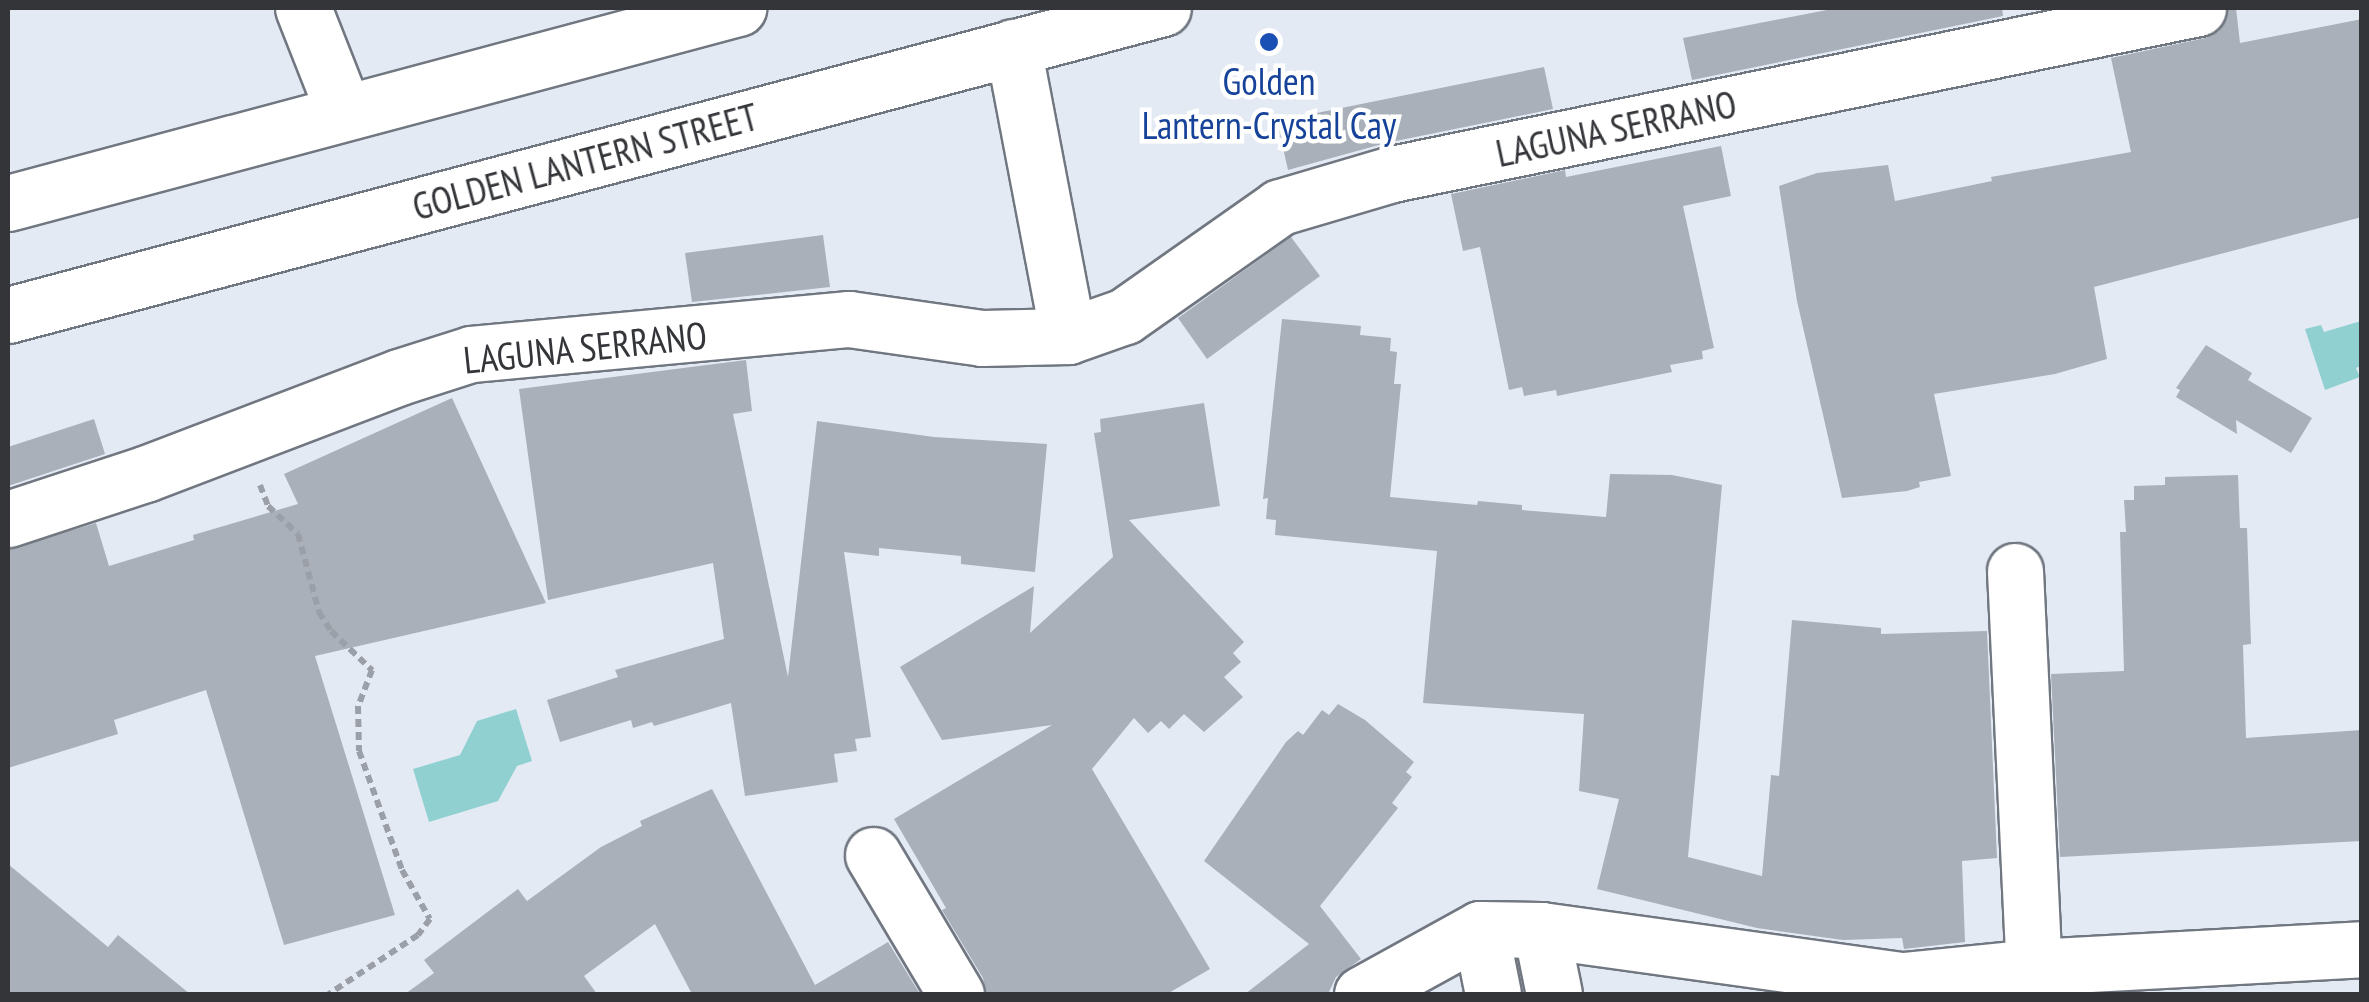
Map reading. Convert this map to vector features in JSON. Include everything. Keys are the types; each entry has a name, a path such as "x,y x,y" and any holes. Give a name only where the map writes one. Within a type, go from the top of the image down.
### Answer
{"street":[{"path":"303,8 344,112"},
{"path":"8,203 738,8"},
{"name":"GOLDEN LANTERN STREET","path":"8,316 1163,8"},
{"name":"LAGUNA SERRANO","path":"8,518 472,354 849,320 982,338 1068,336 1125,316 1280,206 1392,174 2198,8"},
{"path":"1013,47 1068,336"},
{"path":"2015,572 2034,967"},
{"path":"873,855 956,994"},
{"path":"1362,994 1480,929 1541,930 1903,980 2034,967 2362,949"},
{"path":"1480,929 1493,994"},
{"path":"1541,930 1554,994"}],"path":[{"path":"241,438 268,506 298,534 320,612 331,631 372,670 358,706 359,751 402,870 430,919 418,935 329,994"}],"shaded area":[{"path":"2361,321 2361,366 2356,368 2360,377 2325,390 2305,329 2321,325 2324,332"},
{"path":"516,709 532,761 517,766 498,801 429,822 413,769 460,755 477,721"}],"building":[{"path":"1837,8 2002,8 2003,16 1692,80 1683,38"},
{"path":"2228,8 2236,8 2240,43 2362,19 2362,217 2094,287 2107,359 2055,374 1934,394 1951,476 1919,482 1920,487 1907,491 1842,498 1797,301 1779,186 1817,173 1888,165 1895,201 1992,181 1991,177 2131,152 2111,58 2205,38 2219,31"},
{"path":"1544,67 1553,109 1386,143 1288,170 1277,121"},
{"path":"1721,146 1731,196 1683,206 1714,348 1702,351 1703,359 1670,365 1672,372 1557,396 1556,390 1524,396 1522,387 1509,390 1480,247 1463,251 1451,194 1565,170 1566,177"},
{"path":"823,235 830,287 692,302 685,253"},
{"path":"1291,237 1320,276 1207,359 1178,318"},
{"path":"1282,319 1361,326 1360,335 1391,338 1390,351 1397,352 1394,384 1401,384 1390,497 1522,505 1522,510 1606,517 1610,474 1672,475 1722,485 1688,857 1762,876 1771,775 1779,776 1792,620 1881,628 1881,634 1987,631 1997,858 1962,861 1965,942 1904,949 1902,938 1843,940 1757,928 1597,889 1619,799 1579,791 1584,714 1423,703 1437,551 1275,535 1276,520 1266,519 1268,498 1263,499"},
{"path":"2206,345 2252,373 2248,380 2312,418 2291,453 2236,420 2237,434 2176,397 2180,390 2176,388"},
{"path":"746,360 752,411 733,414 788,677 817,421 934,437 1047,444 1035,572 961,564 961,556 879,548 879,556 844,552 871,737 855,739 857,751 834,754 838,782 745,796 731,703 654,726 652,722 633,728 631,720 560,742 547,700 618,677 615,670 724,639 713,563 548,600 519,389"},
{"path":"452,398 546,603 315,656 395,915 284,945 206,690 114,720 118,734 8,768 8,549 96,523 109,566 194,540 193,535 298,504 284,474"},
{"path":"1204,403 1220,506 1129,520 1244,642 1233,653 1241,662 1224,677 1243,697 1204,732 1184,714 1169,729 1161,721 1148,733 1134,718 1092,769 1210,969 1167,994 987,994 983,978 942,910 946,908 894,819 1052,725 942,740 900,667 1034,586 1030,633 1113,557 1094,433 1101,432 1100,419"},
{"path":"94,419 105,454 8,486 8,447"},
{"path":"2238,475 2240,528 2247,528 2251,644 2243,645 2246,738 2362,730 2362,841 2060,857 2051,674 2124,671 2120,532 2126,532 2124,500 2134,500 2134,486 2165,485 2165,477"},
{"path":"1338,704 1365,720 1414,762 1406,772 1412,777 1392,803 1398,808 1320,906 1361,959 1336,977 1328,994 1245,994 1309,944 1204,861 1286,742 1298,731 1303,735 1322,710 1329,715"},
{"path":"712,789 815,985 888,942 920,994 692,994 655,924 584,976 597,994 405,994 434,973 424,960 518,889 527,901 601,847 642,826 640,821"},
{"path":"8,864 108,947 118,935 190,994 8,994"}],"place":[{"name":"Golden Lantern-Crystal Cay","path":"1269,42"}]}
